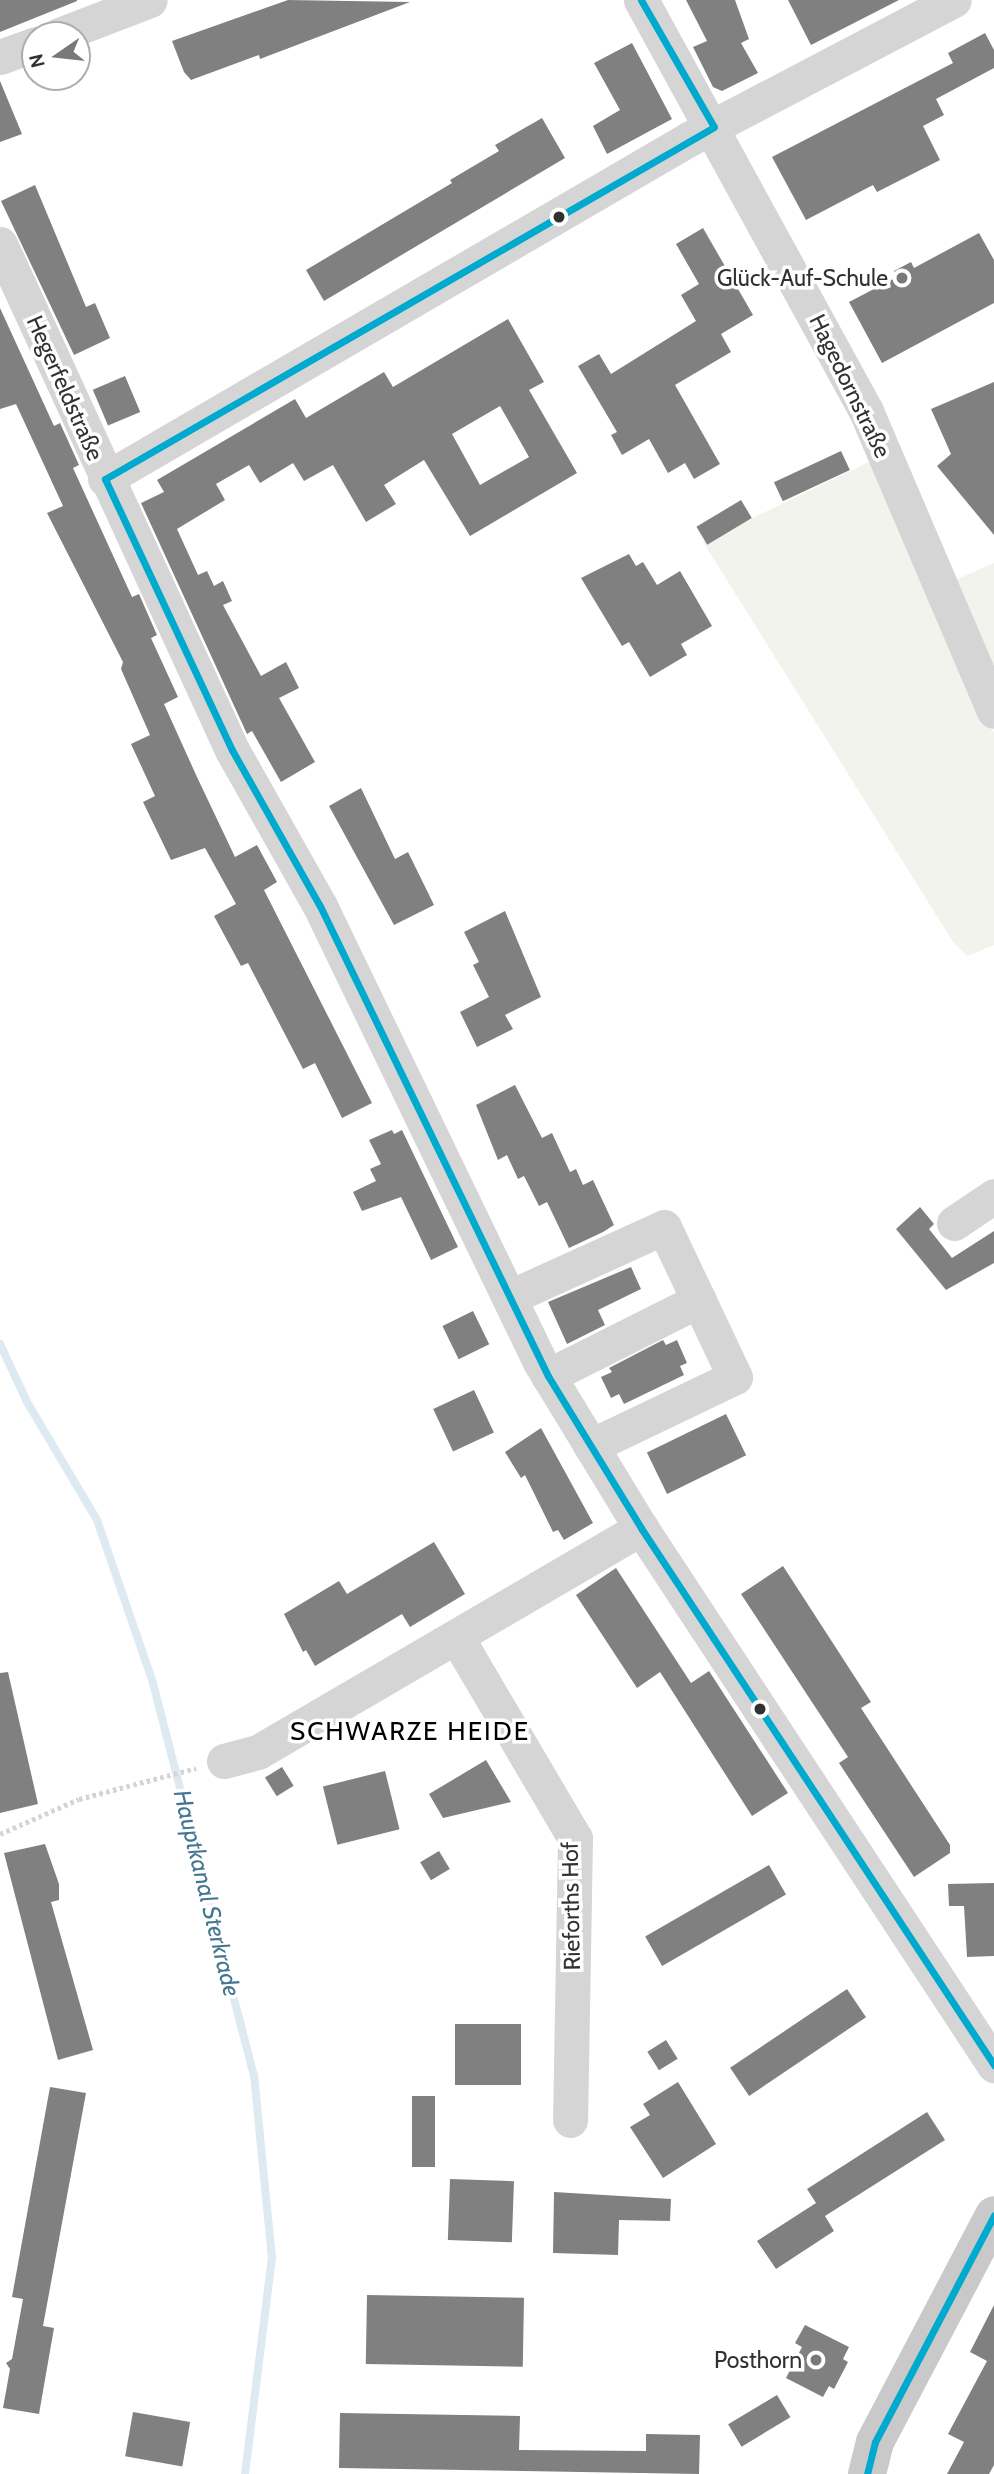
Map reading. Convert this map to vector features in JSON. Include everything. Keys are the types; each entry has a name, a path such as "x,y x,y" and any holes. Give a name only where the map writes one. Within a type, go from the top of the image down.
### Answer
{"main road":[{"path":"867,2474 875,2442 994,2215"}],"street":[{"path":"91,23 150,0"},
{"name":"Hagedornstraße","path":"641,0 714,127 866,411 994,711"},
{"path":"105,479 714,127 954,0"},
{"path":"0,57 21,49"},
{"name":"Hegerfeldstraße","path":"0,244 105,479 232,750 320,906 548,1376 641,1528 994,2065"},
{"path":"954,1223 994,1196"},
{"path":"510,1297 664,1227 735,1377 591,1446"},
{"path":"548,1376 699,1300"},
{"path":"224,1760 258,1752 457,1639 641,1528"},
{"name":"Rieforths Hof","path":"457,1639 575,1838 570,2120"}],"path":[{"path":"0,1834 79,1799 224,1760"}],"shaded area":[{"path":"873,460 994,734 994,945 967,956 953,942 703,542"},
{"path":"994,563 994,688 946,584"}],"building":[{"path":"0,0 77,0 27,21 21,21 21,24 0,32"},
{"path":"288,0 410,2 260,59 259,55 191,80 184,72 172,41"},
{"path":"686,0 735,0 749,39 741,43 758,73 722,91 713,87 693,47 707,41"},
{"path":"788,0 899,0 811,45"},
{"path":"985,33 994,50 994,68 936,99 944,115 923,126 940,160 877,192 873,185 806,220 772,157 953,63 948,53"},
{"path":"632,43 672,119 607,154 593,126 620,110 594,63"},
{"path":"0,81 22,134 0,142"},
{"path":"542,118 565,158 324,301 306,270 452,183 450,180 499,151 495,145"},
{"path":"35,185 86,307 95,303 110,338 74,355 1,201"},
{"path":"703,228 753,315 721,334 731,352 675,385 720,464 694,479 685,463 668,473 649,439 622,455 611,435 617,432 578,366 599,354 611,374 696,321 681,295 699,284 676,244"},
{"path":"979,233 994,260 994,303 882,363 849,302 897,277 894,271 911,262 914,268"},
{"path":"0,308 54,426 60,423 79,465 73,468 132,597 139,594 157,635 151,638 178,697 164,704 197,777 235,857 257,845 277,882 264,890 372,1103 342,1118 315,1063 303,1069 248,963 241,966 214,916 236,904 205,848 171,860 143,802 155,796 131,744 150,735 121,669 123,662 47,513 63,506 16,404 0,409"},
{"path":"508,319 544,382 529,390 577,473 470,536 424,460 384,485 396,504 366,522 333,465 304,481 293,463 260,483 249,465 216,484 225,500 177,529 198,575 207,571 214,586 223,581 232,601 223,605 261,676 286,662 299,688 279,698 315,762 281,782 252,731 247,734 141,503 164,492 157,480 295,399 306,418 384,372 393,387","holes":["500,406 529,457 480,485 452,434"]},
{"path":"125,376 140,412 108,426 93,390"},
{"path":"994,382 994,535 937,466 951,454 931,409"},
{"path":"841,451 850,470 783,501 774,482"},
{"path":"741,500 752,518 707,545 696,527"},
{"path":"629,554 636,566 643,562 657,585 680,571 712,626 681,644 687,655 650,677 629,642 622,646 581,578"},
{"path":"361,788 395,859 408,852 434,905 394,925 329,806"},
{"path":"505,911 541,997 505,1015 513,1029 477,1047 460,1012 489,997 473,965 479,962 464,932"},
{"path":"515,1085 542,1138 552,1133 570,1172 576,1169 583,1185 593,1180 614,1225 569,1248 547,1202 539,1206 524,1176 518,1179 507,1155 498,1160 476,1105"},
{"path":"392,1130 394,1134 402,1130 458,1247 431,1260 401,1197 362,1211 353,1192 376,1181 370,1169 381,1164 369,1140"},
{"path":"920,1207 934,1224 929,1229 952,1258 994,1231 994,1263 946,1290 896,1229"},
{"path":"631,1267 641,1289 598,1310 605,1325 567,1344 548,1302"},
{"path":"473,1311 489,1344 459,1359 442,1326"},
{"path":"663,1340 666,1345 677,1340 687,1363 680,1366 684,1375 624,1404 619,1394 611,1398 601,1377 612,1372 609,1368"},
{"path":"474,1390 494,1433 453,1452 433,1409"},
{"path":"726,1414 746,1455 667,1494 647,1453"},
{"path":"541,1428 593,1523 564,1540 558,1530 553,1532 525,1475 521,1478 505,1452"},
{"path":"434,1542 465,1594 410,1627 402,1614 315,1666 306,1650 303,1652 284,1614 339,1581 347,1594"},
{"path":"783,1566 871,1702 861,1708 950,1845 950,1853 914,1877 839,1763 848,1757 741,1594"},
{"path":"616,1568 691,1683 709,1671 788,1793 752,1816 660,1672 637,1688 576,1595"},
{"path":"8,1672 38,1804 0,1813 0,1673"},
{"path":"486,1760 511,1802 443,1818 429,1794"},
{"path":"282,1767 294,1786 277,1796 265,1778"},
{"path":"385,1771 400,1829 337,1845 323,1786"},
{"path":"45,1844 59,1884 59,1900 51,1902 93,2050 58,2060 4,1853"},
{"path":"439,1851 450,1869 431,1880 420,1862"},
{"path":"769,1865 786,1894 662,1966 645,1936"},
{"path":"994,1883 994,1956 967,1957 964,1906 949,1906 948,1884"},
{"path":"847,1989 866,2017 749,2096 730,2068"},
{"path":"455,2024 521,2024 521,2085 455,2085"},
{"path":"666,2040 678,2059 659,2070 647,2052"},
{"path":"678,2082 716,2144 663,2178 630,2127 650,2115 643,2104"},
{"path":"50,2087 86,2093 43,2326 54,2328 39,2414 3,2408 10,2369 6,2363 12,2359 23,2299 12,2297"},
{"path":"412,2096 435,2096 435,2167 412,2167"},
{"path":"927,2112 945,2140 825,2216 834,2231 776,2269 757,2241 816,2203 807,2189"},
{"path":"450,2179 514,2181 512,2242 448,2240"},
{"path":"554,2192 671,2199 670,2221 619,2220 618,2255 553,2253"},
{"path":"367,2295 524,2298 523,2367 366,2364"},
{"path":"994,2305 994,2465 989,2474 947,2474 964,2442 948,2434 987,2361 970,2352"},
{"path":"805,2325 849,2347 843,2359 848,2362 834,2389 829,2386 823,2397 786,2378 802,2347 795,2343"},
{"path":"777,2395 790,2417 742,2447 728,2424"},
{"path":"133,2412 190,2422 182,2466 125,2456"},
{"path":"340,2413 520,2416 519,2450 646,2451 646,2434 700,2435 699,2474 339,2468"}],"waterway":[{"name":"Hauptkanal Sterkrade","path":"0,1344 27,1402 97,1520 153,1683 254,2075 272,2257 245,2474"}],"transit line":[{"path":"641,0 714,127"},
{"path":"105,479 714,127"},
{"path":"105,479 232,750 320,906 548,1376 641,1528 994,2065"},
{"path":"867,2474 875,2442 994,2215"}],"place":[{"name":"Glück-Auf-Schule","path":"902,278"},
{"name":"Posthorn","path":"816,2360"}],"district":[{"name":"SCHWARZE HEIDE","path":"410,1732"}]}
